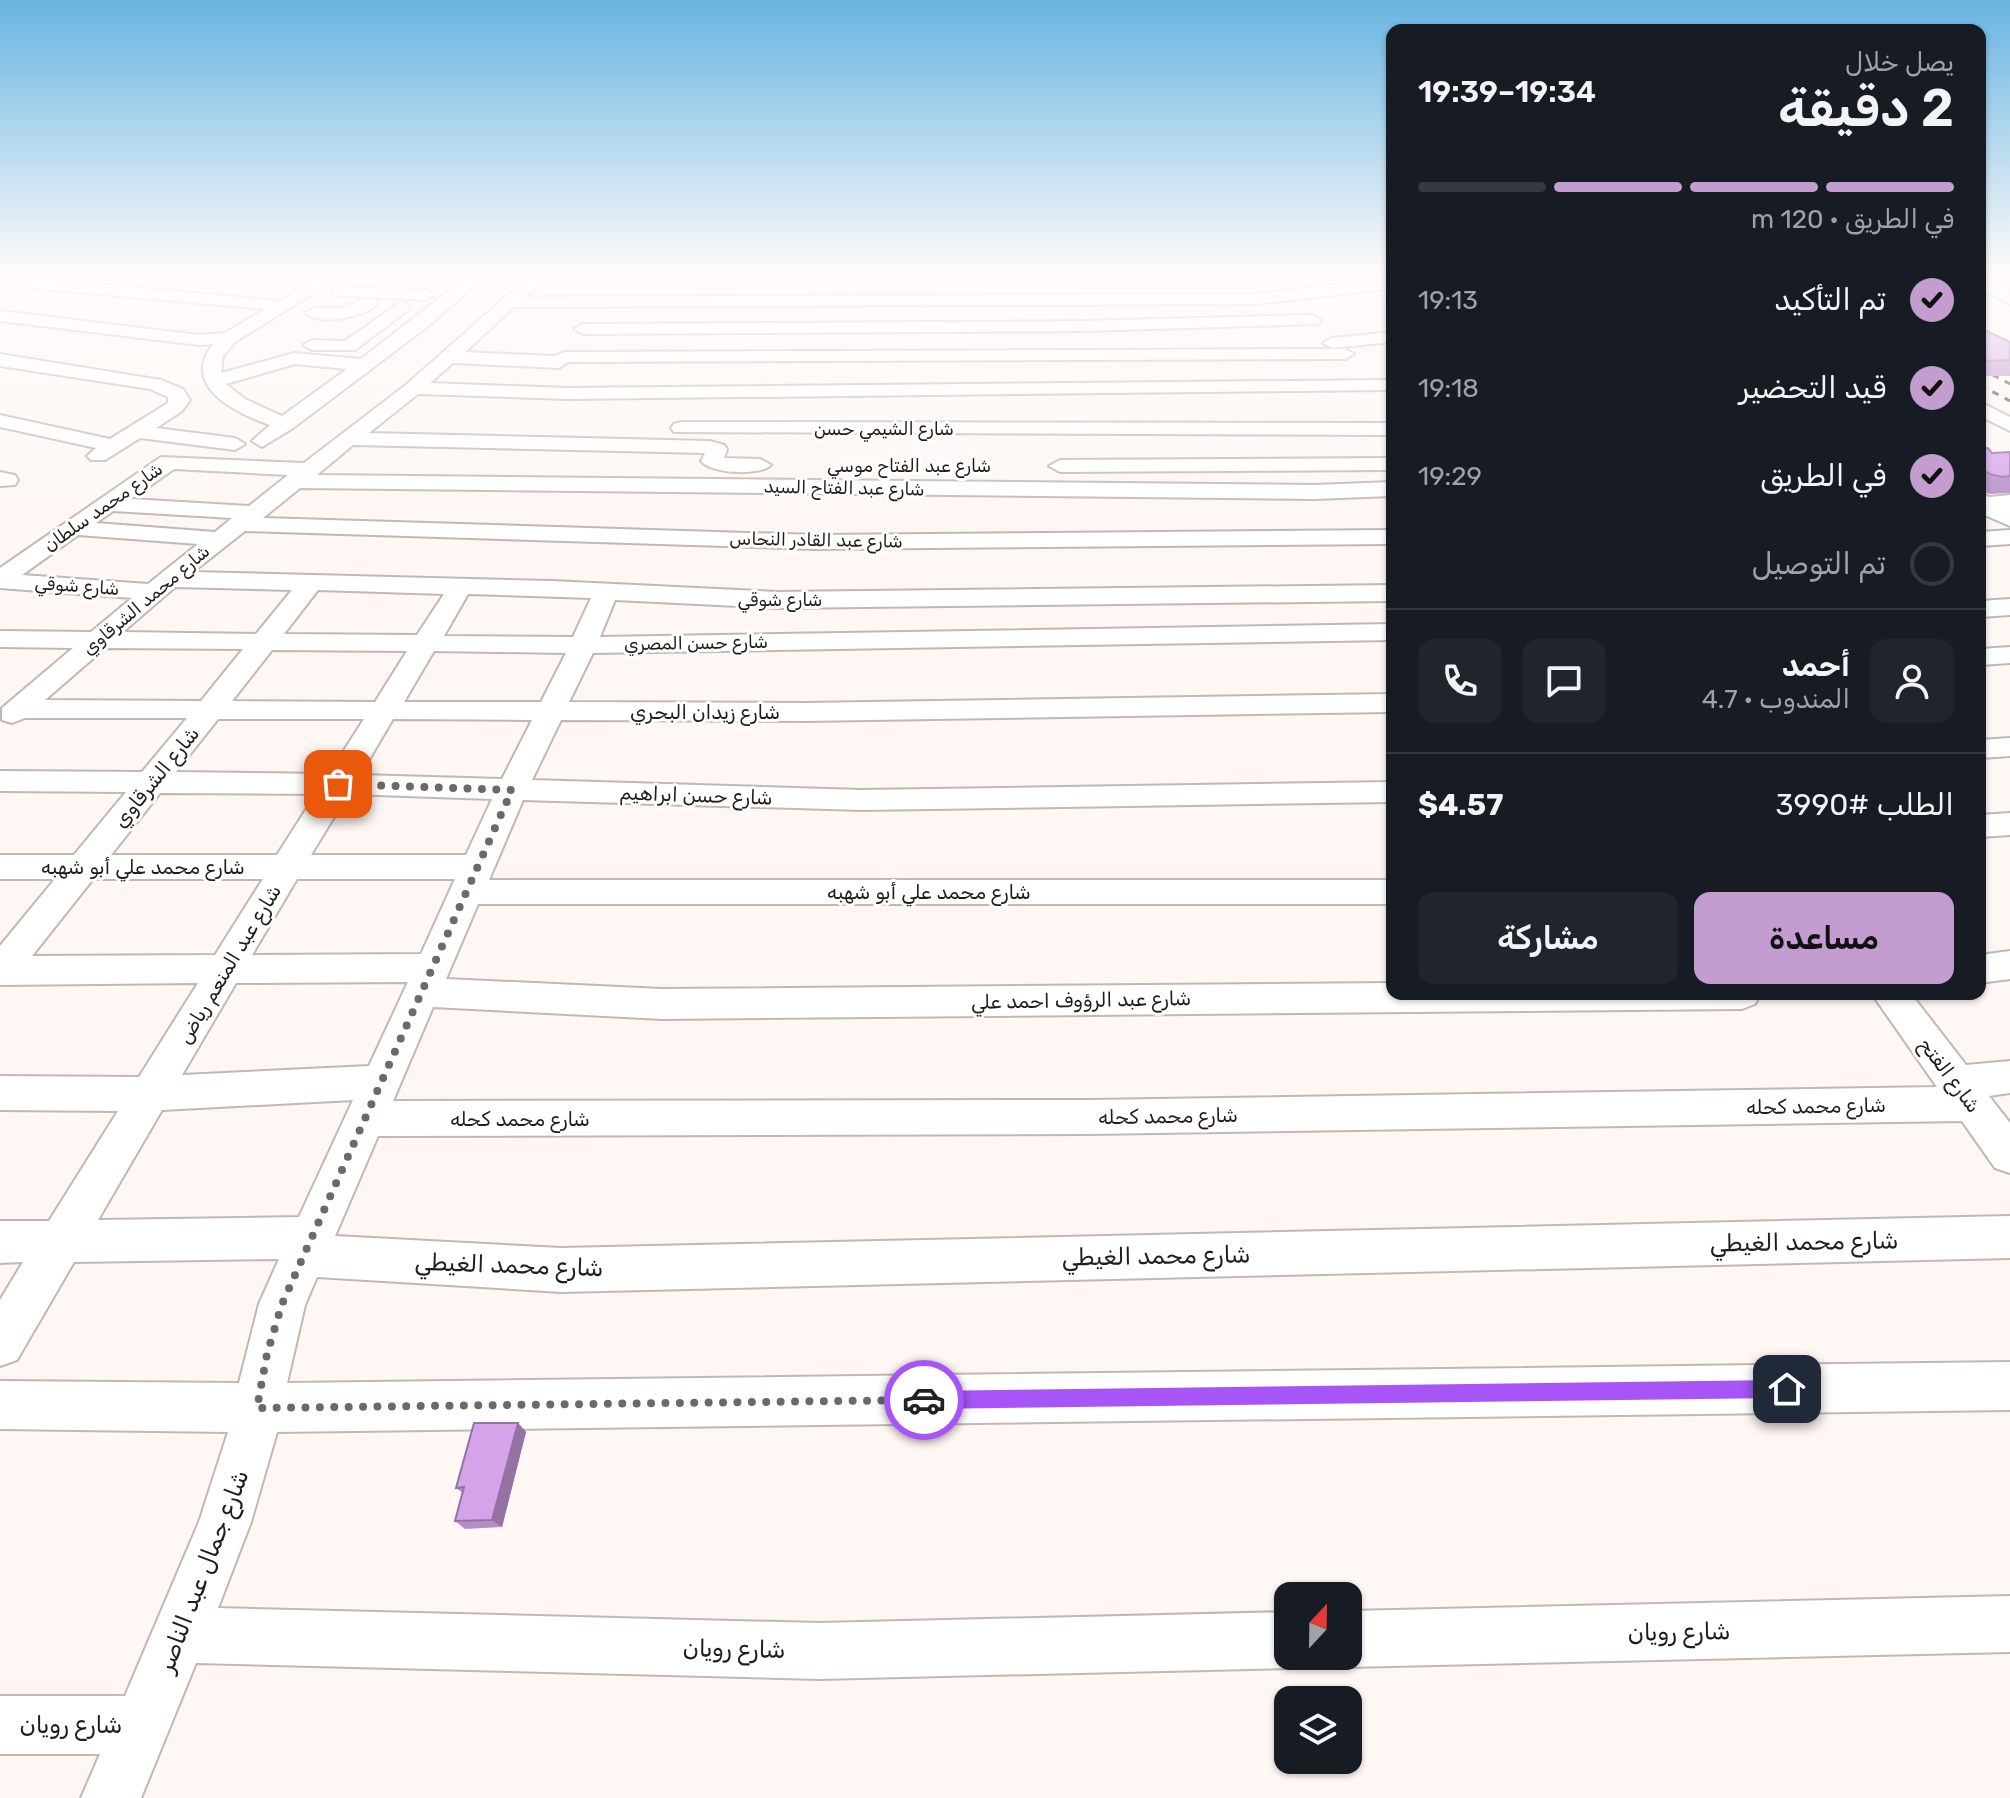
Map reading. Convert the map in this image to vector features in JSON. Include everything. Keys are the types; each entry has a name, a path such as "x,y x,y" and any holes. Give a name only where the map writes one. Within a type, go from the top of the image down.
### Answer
{"street":[{"path":"213,359 211,365 215,380 249,411 295,438"},
{"path":"176,393 215,380 251,373 288,359 365,365"},
{"path":"295,438 373,359"},
{"name":"شارع محمد الشرقاوي","path":"11,709 161,585 377,418 446,359"},
{"path":"516,412 558,359"},
{"path":"1103,359 1123,390"},
{"path":"1352,359 1386,386"},
{"path":"0,360 154,384 176,393 180,400 175,407 106,451 0,421"},
{"path":"294,381 327,361"},
{"path":"414,388 531,392 1386,386"},
{"path":"642,417 646,408 657,404 1032,406 1386,386"},
{"path":"377,418 406,419"},
{"name":"شارع الشيمي حسن","path":"479,421 684,428 1386,429"},
{"path":"138,432 253,443 295,438 343,444 710,447 717,449 712,461 715,464 796,465"},
{"path":"174,508 253,443"},
{"name":"شارع محمد سلطان","path":"0,580 169,462 213,476 303,476"},
{"path":"1045,466 1386,464"},
{"name":"شارع عبد الفتاح السيد","path":"303,476 774,487 1314,492 1386,489"},
{"path":"687,513 699,486"},
{"path":"764,514 774,487"},
{"path":"107,504 174,508 239,525"},
{"name":"شارع عبد القادر النحاس","path":"72,528 239,525 816,542 1386,537"},
{"path":"1986,539 2010,537"},
{"name":"شارع شوقي","path":"0,580 161,585 311,583 461,586 777,600 1386,593"},
{"name":"شارع الشرقاوي","path":"0,970 311,583"},
{"name":"شارع عبد المنعم رياض","path":"0,1343 287,867 461,586"},
{"name":"شارع جمال عبد الناصر","path":"111,1798 215,1552 241,1477 267,1354 282,1304 471,880 606,592"},
{"path":"1986,609 2010,607"},
{"name":"شارع حسن المصري","path":"0,639 583,645 1386,632"},
{"path":"1986,657 2010,655"},
{"name":"شارع زيدان البحري","path":"11,709 804,712 1386,703"},
{"path":"1986,749 2010,747"},
{"name":"شارع حسن ابراهيم","path":"0,781 338,784 861,800 1386,792"},
{"path":"1986,826 2010,824"},
{"name":"شارع محمد علي أبو شهبه","path":"0,867 287,867 471,880 1386,892"},
{"path":"1986,968 2010,965"},
{"name":"شارع عبد الرؤوف احمد علي","path":"0,970 225,969 426,980 662,1004 1386,997"},
{"name":"شارع الفتح","path":"1894,1000 2010,1155"},
{"name":"شارع محمد كحله","path":"0,1093 1090,1117 1964,1094 2010,1077"},
{"name":"شارع محمد الغيطي","path":"0,1242 307,1246 561,1270 2010,1237"},
{"path":"0,1405 257,1408 2010,1386"},
{"name":"شارع رويان","path":"1362,1639 2010,1624"},
{"name":"شارع رويان","path":"180,1635 819,1651 1274,1640"},
{"name":"شارع رويان","path":"0,1725 142,1725"}],"building":[{"path":"1986,448 1992,453 2010,452 2010,476 2002,477 1986,472"},
{"path":"474,1423 518,1423 492,1520 455,1521 464,1487 456,1488"}],"railway":[{"path":"1986,371 2010,384"},
{"path":"1986,388 2010,401"}],"way so far":[{"path":"338,784 512,790 282,1304 267,1354 257,1408 924,1400"}],"route":[{"path":"924,1400 1787,1389"}]}
